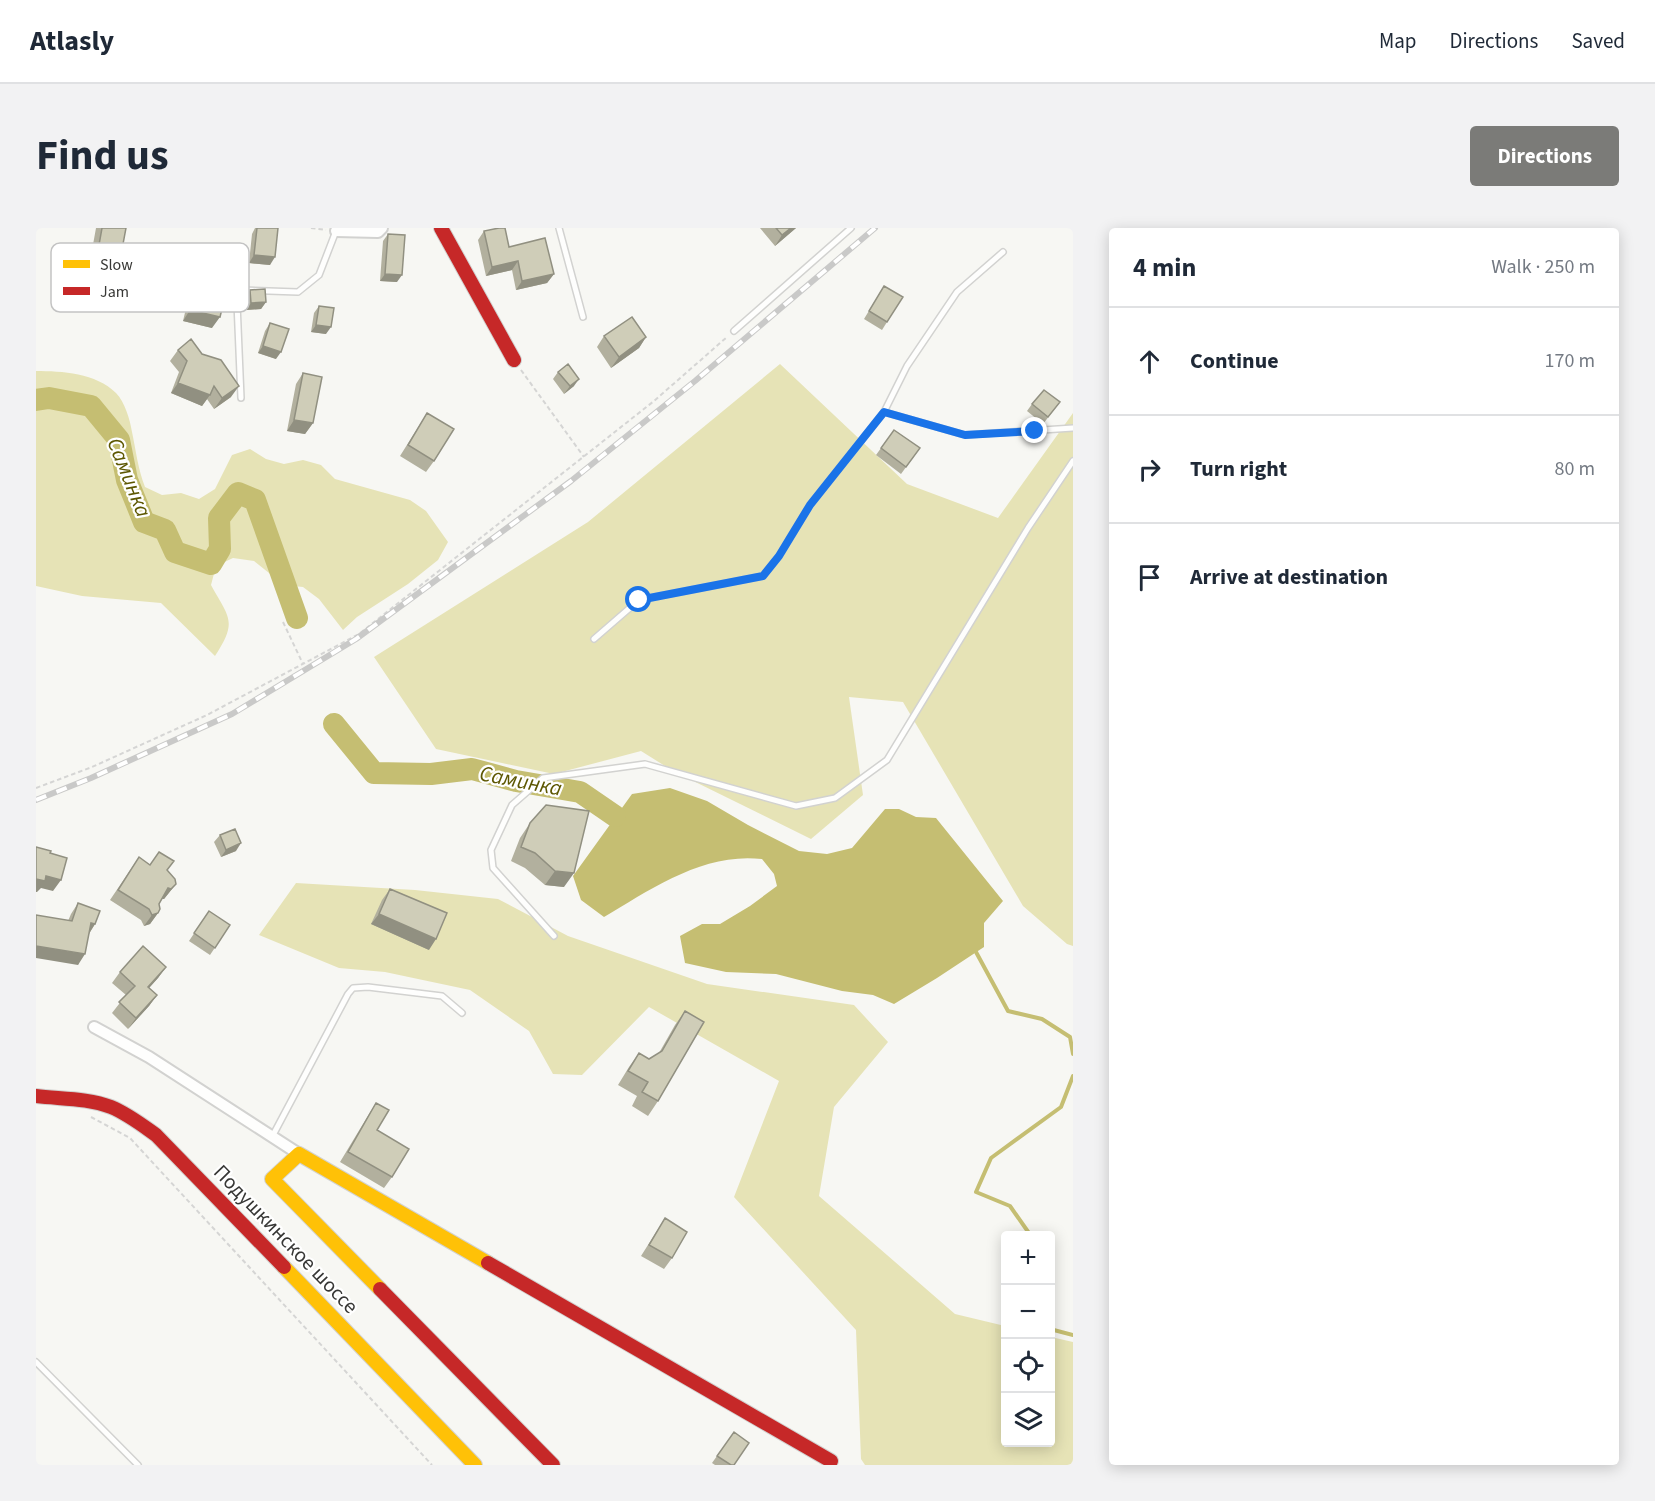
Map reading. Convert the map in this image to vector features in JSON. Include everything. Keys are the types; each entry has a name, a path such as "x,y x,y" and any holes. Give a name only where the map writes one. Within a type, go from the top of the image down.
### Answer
{"street":[{"path":"336,231 378,232 382,228"},
{"path":"441,228 514,360"},
{"path":"94,1027 149,1057 299,1154 831,1461"},
{"name":"Подушкинское шоссе","path":"36,1096 111,1107 134,1119 156,1135 475,1465"},
{"path":"299,1154 272,1179 553,1465"}],"lane":[{"path":"559,228 583,316"},
{"path":"734,331 851,228"},
{"path":"249,290 298,292 319,275 336,231"},
{"path":"594,639 639,600 763,576 779,556 810,505 884,412 907,366 957,292 1003,252"},
{"path":"237,312 241,398"},
{"path":"884,412 965,435 1073,428"},
{"path":"554,936 493,868 491,850 512,806 543,778 645,764 796,806 835,798 887,760 1028,528 1073,461"},
{"path":"272,1137 353,988 368,987 442,996 462,1013"},
{"path":"36,1362 138,1465"}],"path":[{"path":"36,788 207,715 359,634 654,401 734,331"},
{"path":"514,360 584,457"},
{"path":"283,622 303,664"},
{"path":"86,1114 130,1138 432,1465"}],"shaded area":[{"path":"780,364 907,484 998,518 1073,413 1073,946 1067,944 1023,906 903,702 849,697 863,795 811,839 673,771 641,751 554,774 436,749 374,657 588,522"},
{"path":"36,371 89,377 108,386 116,393 128,417 145,487 162,495 181,493 199,499 215,489 232,455 250,449 266,459 284,464 303,460 321,465 335,479 410,500 426,511 448,542 438,560 408,584 357,617 343,630 319,599 303,587 284,585 254,561 233,558 216,566 211,585 226,613 229,627 215,656 161,603 82,596 36,586"},
{"path":"670,788 707,801 799,851 827,854 852,848 885,809 899,809 916,817 936,818 1003,901 984,923 984,947 894,1004 873,995 842,991 776,974 726,972 685,963 680,936 702,924 720,924 777,886 774,874 762,859 740,858 699,867 659,884 604,917 581,900 573,876 632,794"},
{"path":"296,883 415,890 498,899 568,936 707,984 854,1005 888,1042 834,1107 819,1196 955,1314 1001,1325 1001,1447 1055,1447 1055,1338 1073,1342 1073,1465 865,1465 861,1459 856,1330 734,1197 779,1081 649,1007 582,1075 553,1074 529,1031 470,990 385,972 339,968 259,935"}],"building":[{"path":"102,228 126,228 123,243 99,243"},
{"path":"257,228 278,228 275,257 254,255"},
{"path":"505,228 509,247 545,238 554,274 522,281 518,261 492,267 484,231"},
{"path":"776,228 791,228 782,235"},
{"path":"388,234 405,235 402,275 385,274"},
{"path":"884,286 903,297 887,322 869,311"},
{"path":"265,289 266,302 251,303 250,290"},
{"path":"319,306 334,308 331,327 316,325"},
{"path":"199,312 221,312 220,317"},
{"path":"632,317 646,337 619,357 604,336"},
{"path":"270,323 289,329 281,352 263,346"},
{"path":"191,339 202,354 221,360 239,386 222,398 214,386 210,395 178,383 187,361 178,350"},
{"path":"568,364 579,379 570,386 558,372"},
{"path":"303,373 322,377 313,423 294,420"},
{"path":"1044,390 1060,402 1048,417 1032,404"},
{"path":"427,413 454,429 434,461 408,445"},
{"path":"894,430 920,448 906,467 881,448"},
{"path":"546,805 589,811 574,873 555,871 535,853 521,847 530,823"},
{"path":"235,829 241,843 226,850 220,835"},
{"path":"36,847 67,858 61,880 46,876 45,881 36,879"},
{"path":"159,852 174,861 167,870 175,879 176,884 171,889 168,888 159,904 158,913 152,915 149,909 118,890 139,857 150,865"},
{"path":"390,889 447,913 436,939 379,914"},
{"path":"78,903 100,911 95,924 91,923 85,954 36,946 36,915 72,921"},
{"path":"209,911 230,925 215,948 194,933"},
{"path":"143,946 166,967 148,987 157,995 136,1018 119,1002 135,986 120,972"},
{"path":"685,1011 704,1022 658,1101 642,1092 648,1082 628,1071 639,1053 649,1059 662,1051"},
{"path":"376,1103 389,1110 377,1130 409,1149 392,1177 348,1152"},
{"path":"665,1218 687,1232 672,1258 649,1245"},
{"path":"734,1432 749,1443 734,1465 731,1465 717,1456"}],"waterway":[{"name":"Саминка","path":"36,400 49,398 91,406 119,440 127,480 144,522 165,530 175,552 211,564 220,549 219,518 238,493 255,500 297,618"},
{"name":"Саминка","path":"334,724 374,773 431,774 472,769 516,781 580,792 615,816"},
{"path":"976,952 1008,1011 1042,1019 1070,1037 1073,1054"},
{"path":"1028,1231 1010,1206 976,1192 991,1158 1061,1107 1073,1076"},
{"path":"1055,1330 1073,1335"}],"railway":[{"path":"36,800 91,778 232,714 356,639 571,481 695,381 875,228"}],"traffic: slow":[{"path":"380,1289 272,1179 299,1154 488,1263"},
{"path":"284,1267 475,1465"}],"traffic: jam":[{"path":"441,228 514,360"},
{"path":"36,1096 84,1100 102,1104 129,1116 156,1135 284,1267"},
{"path":"488,1263 831,1461"},
{"path":"380,1289 553,1465"}],"route":[{"path":"639,600 763,576 779,556 810,505 884,412 965,435 1035,431"}]}
